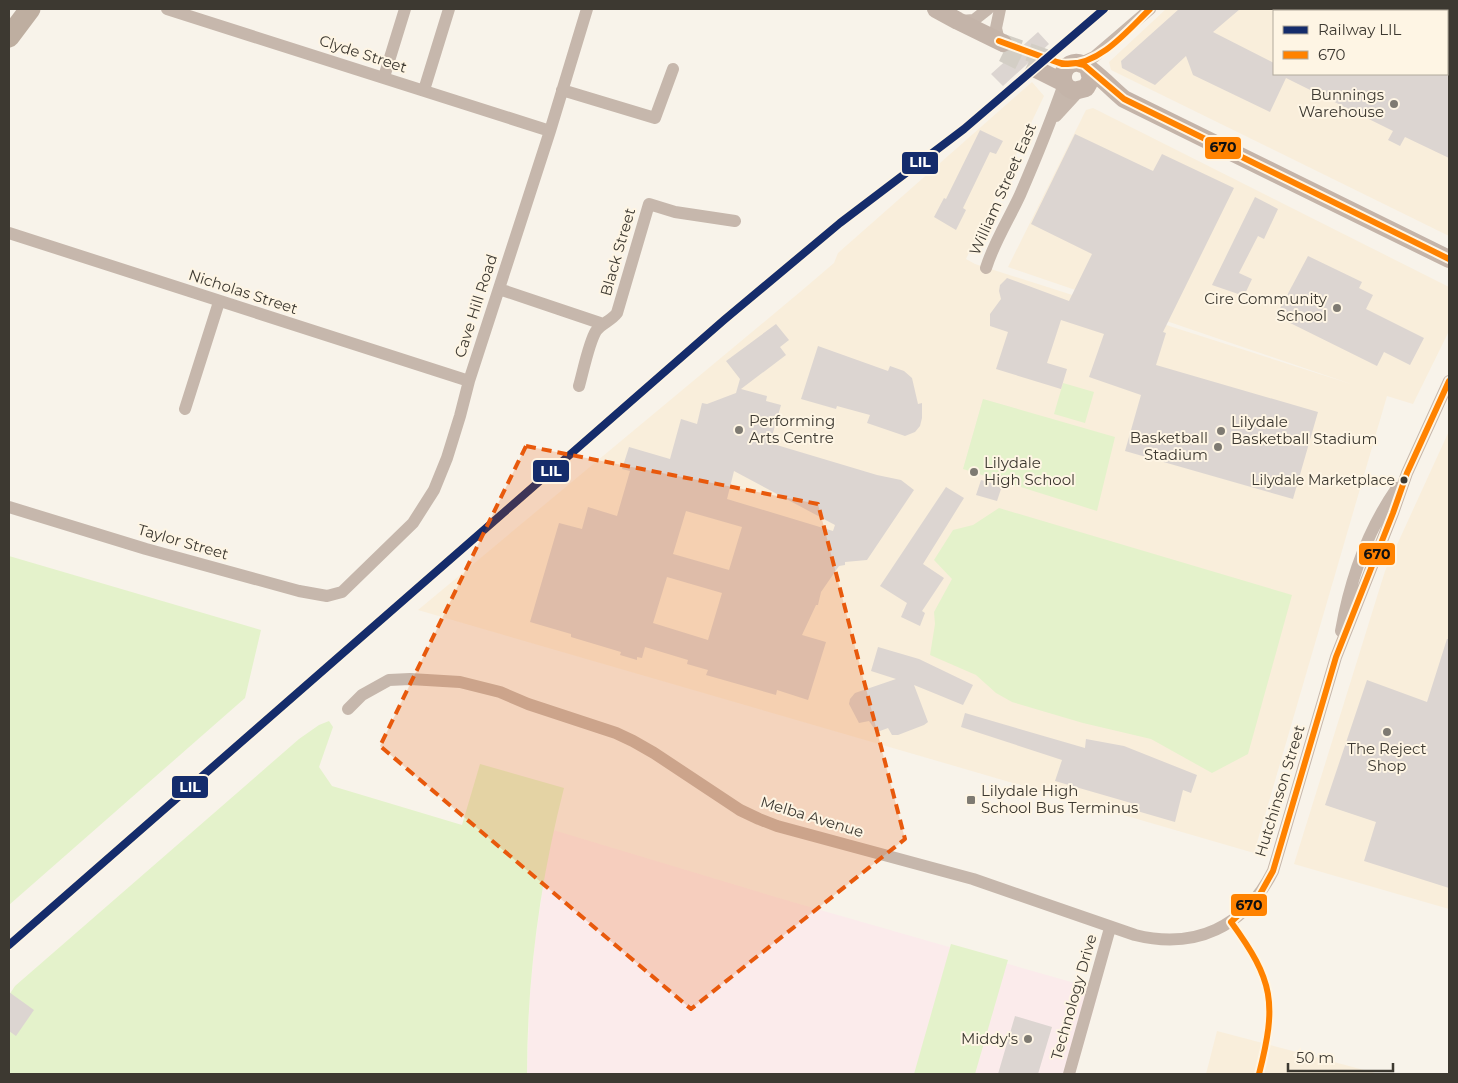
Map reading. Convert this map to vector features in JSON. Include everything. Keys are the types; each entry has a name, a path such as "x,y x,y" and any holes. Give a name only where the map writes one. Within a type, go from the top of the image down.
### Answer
{"highway":[{"path":"9,37 30,9"}],"main road":[{"path":"936,9 1000,44"},
{"path":"1124,99 1072,87 1045,65 1079,65 1124,99 1449,260"},
{"path":"1072,87 1088,86 1091,79 1079,65"},
{"path":"1072,87 1063,74 1079,65"}],"street":[{"name":"Clyde Street","path":"167,9 550,131"},
{"path":"384,77 406,9"},
{"path":"424,90 449,9"},
{"name":"Cave Hill Road","path":"348,586 413,524 434,490 447,458 469,381 550,131 587,9"},
{"path":"958,21 971,21 988,9"},
{"path":"1000,9 996,28 1000,44"},
{"path":"1079,65 1094,57 1150,9"},
{"path":"562,90 655,118 672,69"},
{"name":"William Street East","path":"986,268 990,255 1019,196 1050,124 1072,87"},
{"name":"Black Street","path":"579,386 595,333 617,313 649,204 675,212 735,222"},
{"name":"Nicholas Street","path":"9,233 469,381"},
{"path":"499,289 603,324"},
{"path":"185,409 219,302"},
{"name":"Hutchinson Street","path":"1231,922 1259,896 1273,871 1336,657 1407,474 1449,381"},
{"name":"Hutchinson Street","path":"1336,657 1347,597 1362,554 1379,515 1407,474"},
{"name":"Taylor Street","path":"9,507 146,549 299,591 327,596 342,592 348,586"},
{"path":"1362,554 1374,558"},
{"name":"Melba Avenue","path":"348,709 362,695 389,680 410,679 460,682 500,692 528,704 616,733 634,741 668,761 740,810 759,820 973,880 1110,928 1145,938 1176,940 1203,935 1231,922"},
{"name":"Technology Drive","path":"1069,1074 1110,928"}],"highlighted area":[{"path":"526,446 818,504 905,839 691,1009 380,746"}],"shaded area":[{"path":"1166,9 1449,9 1449,236 1111,70 1109,62"},
{"name":"Lilydale High School","path":"1032,82 1044,96 966,259 975,264 1351,384 1008,267 1086,110 1093,108 1449,287 1449,331 1413,404 1387,396 1254,853 418,610 834,263 838,253"},
{"name":"Lilydale Marketplace","path":"1449,431 1449,909 1294,864 1385,571"},
{"path":"553,830 789,901 1099,990 1075,1074 527,1074 530,993 535,942"},
{"path":"1217,1031 1379,1074 1206,1074"}],"green space":[{"path":"1063,383 1094,392 1085,423 1054,414"},
{"path":"983,399 1115,437 1097,511 963,469"},
{"path":"999,508 1292,595 1248,754 1212,773 1151,739 1083,723 1012,702 996,693 976,675 930,655 935,624 934,612 952,579 934,560 953,530 973,525"},
{"path":"9,556 261,630 245,698 9,905"},
{"path":"329,721 333,727 319,767 332,786 462,825 480,764 564,788 548,858 536,930 529,1002 527,1074 9,1074 9,995 15,986 299,739 319,725"},
{"path":"951,944 1008,960 975,1074 914,1074"}],"building":[{"path":"1179,9 1240,9 1213,32 1273,62 1273,75 1449,74 1449,158 1405,137 1400,146 1388,140 1393,131 1286,78 1270,112 1193,75 1186,56 1155,85 1122,68 1121,61"},
{"path":"1038,32 1049,44 1003,86 991,74"},
{"path":"980,130 1003,141 996,154 990,152 963,208 966,210 956,230 934,217 944,198 946,199"},
{"path":"1075,134 1153,171 1162,154 1234,188 1163,332 1166,333 1156,365 1318,412 1293,499 1125,451 1141,395 1089,377 1104,334 1061,320 1047,363 1067,369 1061,389 996,369 1008,332 990,326 990,314 1001,299 1000,285 1007,278 1069,301 1092,254 1031,224"},
{"path":"1255,197 1278,209 1264,239 1258,236 1239,273 1252,279 1244,296 1212,285"},
{"path":"1308,256 1362,282 1359,288 1373,295 1366,309 1424,338 1410,365 1384,352 1377,366 1276,316"},
{"path":"776,324 789,340 780,347 786,355 741,389 767,396 766,401 781,405 770,443 877,475 901,480 914,490 867,560 845,562 845,565 839,566 821,592 818,605 816,605 802,635 826,642 808,700 777,690 776,695 706,675 708,670 687,664 688,660 645,647 642,658 637,657 637,660 620,655 621,652 571,637 571,634 530,622 559,523 582,529 588,507 617,516 630,471 622,469 629,447 670,459 681,419 697,424 702,403 707,404 736,393 740,379 726,361","holes":["734,471 835,525 833,531 727,499","686,511 742,527 729,570 673,554","667,577 722,593 708,640 653,623"]},
{"path":"818,346 888,371 890,366 904,371 912,378 918,404 922,403 922,418 920,426 915,432 905,436 867,423 870,415 837,406 836,409 801,399"},
{"path":"981,480 1002,486 997,501 976,495"},
{"path":"946,487 964,498 923,564 944,578 922,611 925,613 920,626 901,617 907,603 880,586"},
{"path":"1447,639 1449,639 1449,888 1364,861 1376,822 1325,805 1367,680 1427,702"},
{"path":"878,647 919,659 973,685 963,705 914,685 928,722 924,725 898,735 892,735 888,728 876,731 869,721 859,723 849,704 850,699 855,693 896,679 871,671"},
{"path":"965,713 1085,748 1086,739 1124,746 1197,775 1191,793 1183,790 1175,822 1137,811 1138,805 1055,781 1062,760 961,727"},
{"path":"9,992 34,1010 16,1036 9,1031"},
{"name":"Middy's","path":"1015,1016 1052,1027 1038,1074 998,1074"}],"tunnel":[{"path":"1003,43 1051,60"},
{"path":"1003,53 1038,70"}],"rail line":[{"name":"LIL","path":"9,945 724,320 840,223 964,129 1104,9"}],"transit line":[{"name":"670","path":"1045,58 1068,64 1092,58 1123,36 1150,9"},
{"name":"670","path":"999,41 1062,64 1076,63 1084,65 1124,99 1449,259"},
{"name":"670","path":"1259,1074 1268,1029 1268,994 1264,977 1256,961 1231,922 1259,896 1273,871 1336,657 1407,473 1449,381"}],"place":[{"name":"Bunnings Warehouse","path":"1394,104"},
{"name":"Cire Community School","path":"1337,308"},
{"name":"Performing Arts Centre","path":"739,430"},
{"name":"Lilydale Basketball Stadium","path":"1221,431"},
{"name":"Basketball Stadium","path":"1218,447"},
{"name":"Lilydale High School","path":"974,472"},
{"name":"Lilydale Marketplace","path":"1404,480"},
{"name":"The Reject Shop","path":"1387,732"},
{"name":"Lilydale High School Bus Terminus","path":"971,800"},
{"name":"Middy's","path":"1028,1039"}]}
